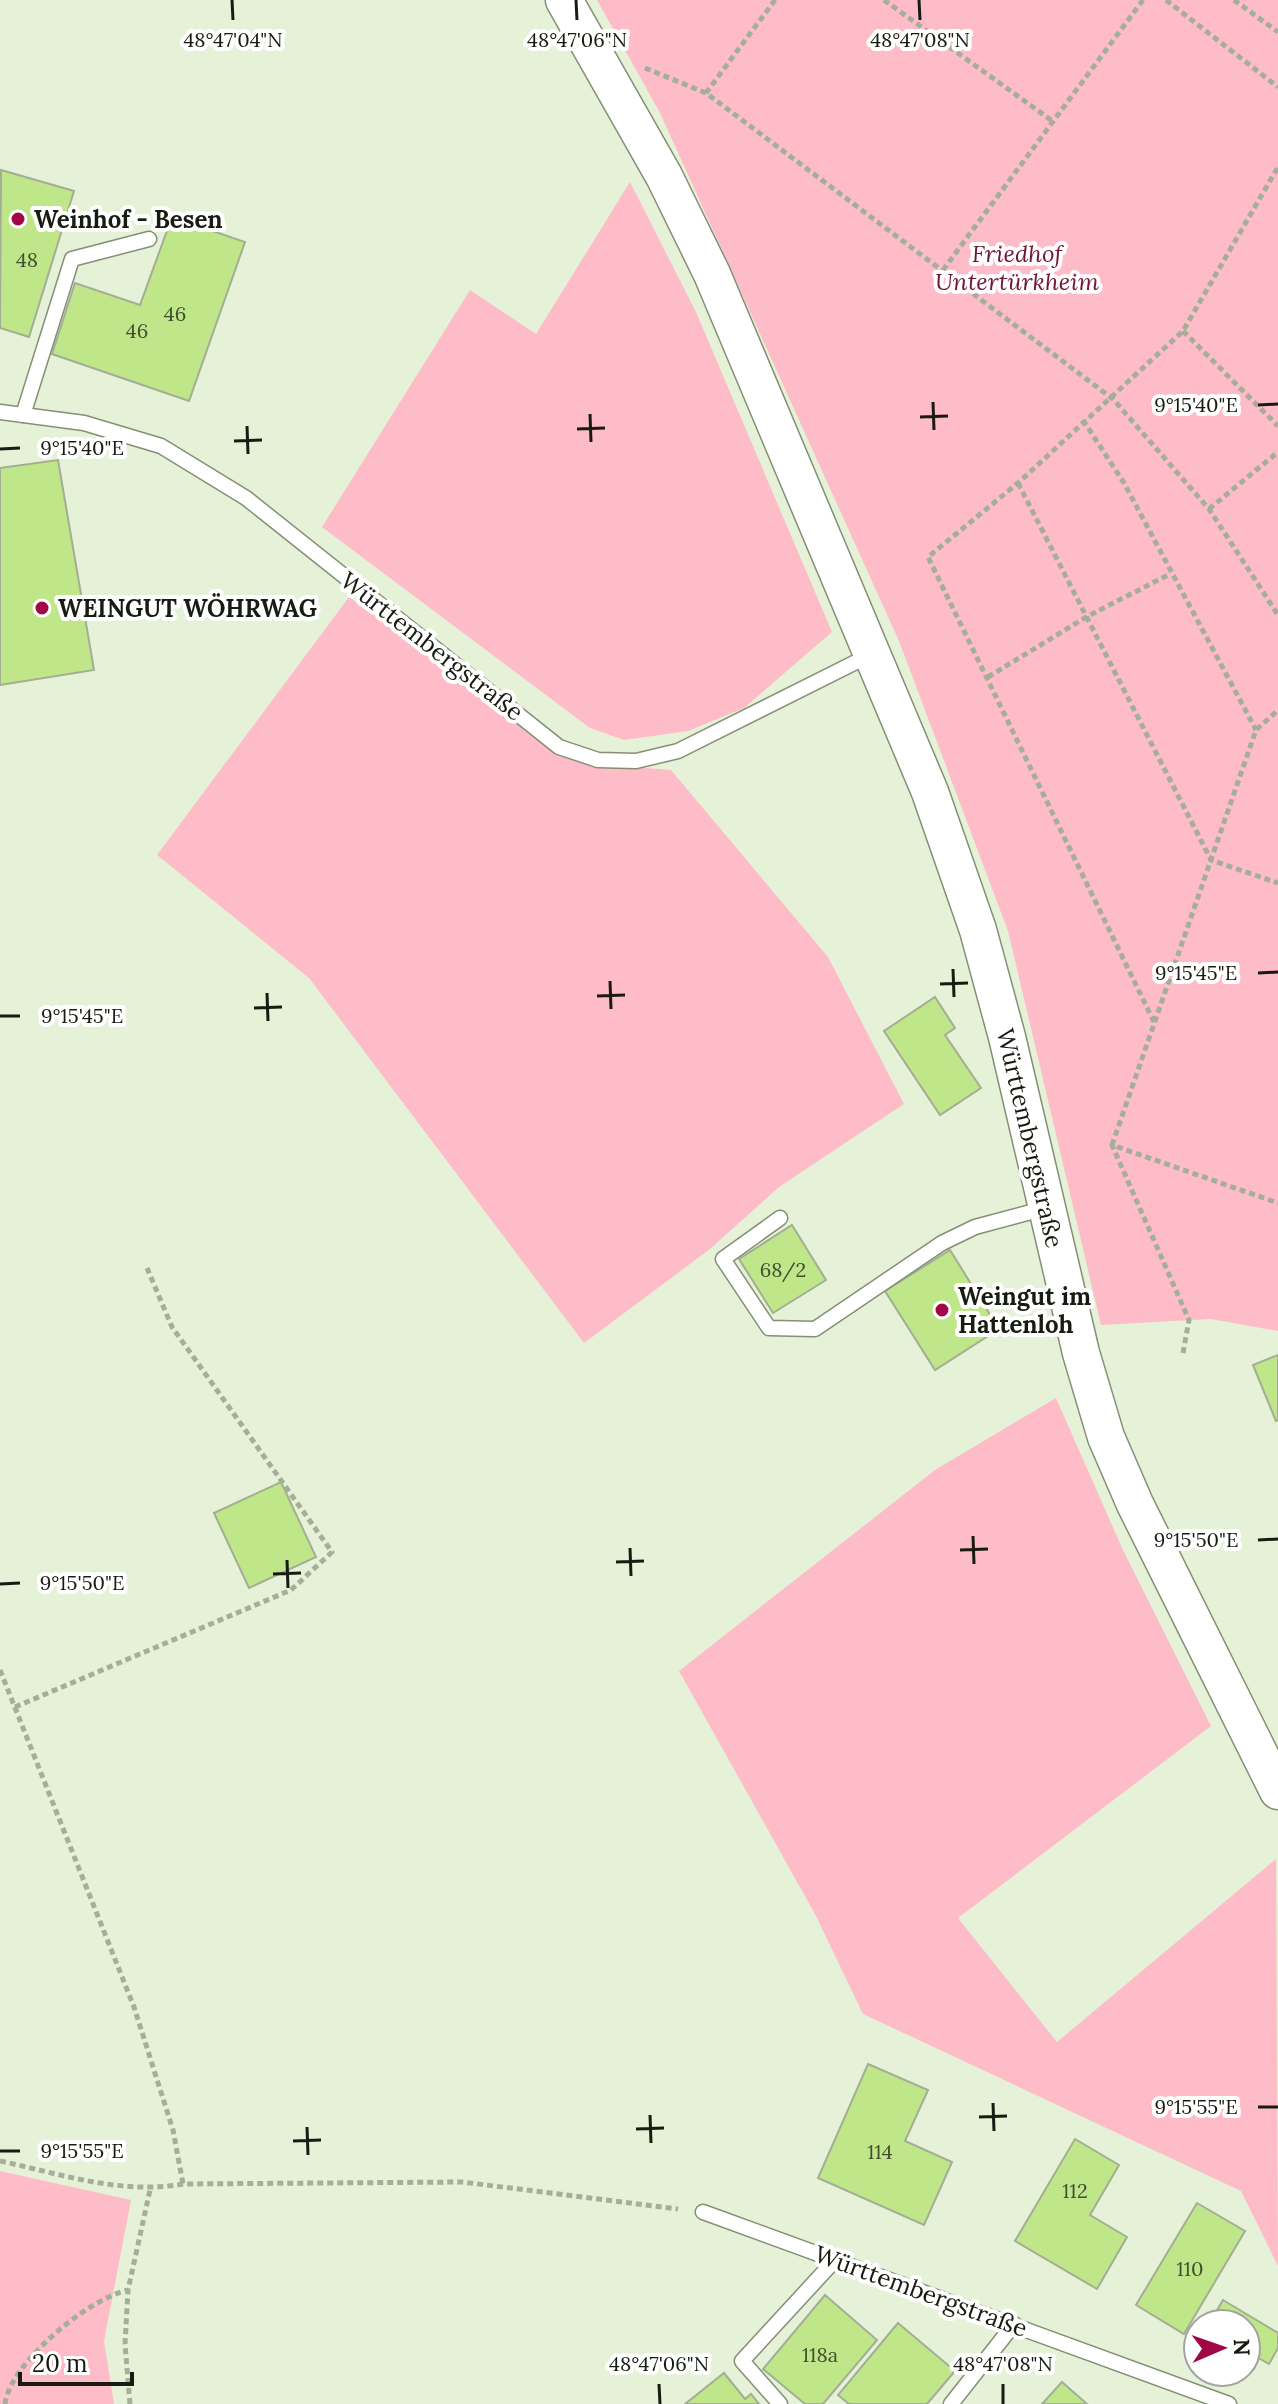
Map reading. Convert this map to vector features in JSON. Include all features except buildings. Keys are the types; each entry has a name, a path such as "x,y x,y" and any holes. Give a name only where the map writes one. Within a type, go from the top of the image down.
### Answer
{"street":[{"name":"Württembergstraße","path":"564,0 664,176 712,274 930,792 978,930 1081,1353 1106,1437 1135,1504 1278,1791"}],"lane":[{"path":"23,415 72,259 149,239"},
{"name":"Württembergstraße","path":"0,412 84,423 161,446 246,498 559,747 598,760 636,761 678,751 873,654"},
{"path":"780,1218 723,1259 769,1328 815,1329 942,1243 975,1227 1047,1208"},
{"name":"Württembergstraße","path":"703,2212 1229,2404"},
{"path":"780,2404 742,2361 835,2260"},
{"path":"951,2404 1014,2324"}],"path":[{"path":"706,93 775,0"},
{"path":"884,0 1051,120"},
{"path":"943,270 1051,120 1143,0"},
{"path":"1166,0 1278,87"},
{"path":"1234,0 1278,32"},
{"path":"600,61 653,70 706,93 1113,399 1209,509 1278,615"},
{"path":"1154,1022 928,557 1018,483 1083,420 1113,399 1183,331 1278,169"},
{"path":"1183,331 1278,426"},
{"path":"1083,420 1124,483 1256,730"},
{"path":"1209,509 1278,452"},
{"path":"1018,483 1211,860 1278,883"},
{"path":"988,677 1088,616 1170,574"},
{"path":"1183,1353 1189,1320 1112,1145 1256,730 1278,710"},
{"path":"1112,1145 1278,1203"},
{"path":"15,1707 291,1590 332,1552 172,1327 147,1268"},
{"path":"0,1670 134,2007 173,2130 183,2184"},
{"path":"0,2161 122,2188 150,2190 183,2184 462,2182 703,2212"},
{"path":"130,2404 125,2344 128,2290 150,2190"},
{"path":"5,2404 6,2392 26,2359 108,2294 128,2290"}],"green space":[{"name":"Friedhof Untertürkheim","path":"597,0 1278,0 1278,1331 1211,1319 1101,1325 1008,931 899,641 660,113"},
{"path":"630,182 696,312 832,632 744,708 688,731 624,740 590,728 322,527 470,290 536,334"},
{"path":"349,597 583,763 671,770 828,957 904,1104 779,1187 710,1249 584,1343 309,978 157,855"},
{"path":"1056,1398 1123,1550 1211,1726 958,1918 1057,2042 1276,1859 1278,2266 1241,2191 863,2014 815,1914 679,1671 935,1470"},
{"path":"0,2171 131,2200 104,2341 114,2404 0,2404"}],"place":[{"name":"Weinhof - Besen","path":"18,219"},
{"name":"WEINGUT WÖHRWAG","path":"42,608"},
{"name":"Weingut im Hattenloh","path":"942,1310"}]}
